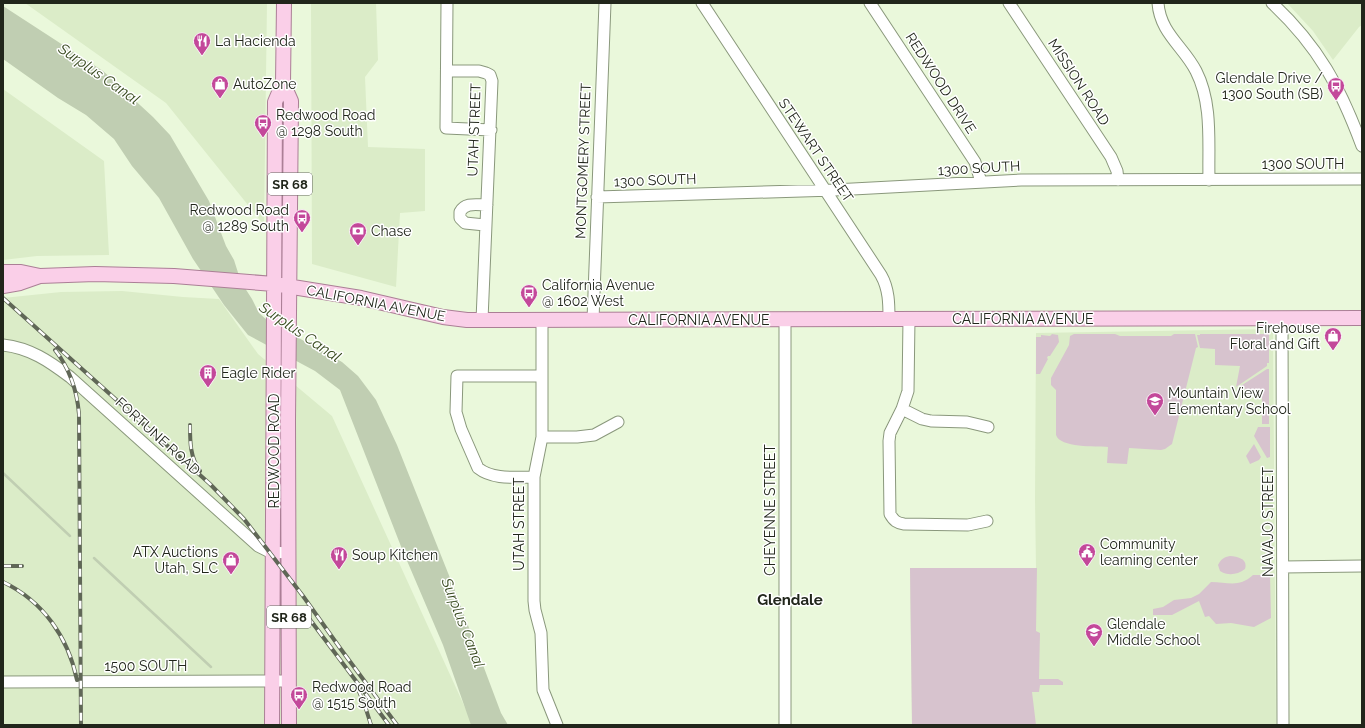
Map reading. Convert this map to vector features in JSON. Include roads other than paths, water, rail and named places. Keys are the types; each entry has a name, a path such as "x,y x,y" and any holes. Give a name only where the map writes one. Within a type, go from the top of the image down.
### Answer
{"main road":[{"name":"REDWOOD ROAD","path":"272,725 275,102 283,83 284,3"},
{"name":"REDWOOD ROAD","path":"283,83 291,101 290,287 288,325 289,725"},
{"name":"CALIFORNIA AVENUE","path":"3,272 21,272 40,276 108,274 174,276 274,284 367,300 461,320 1362,318"},
{"name":"CALIFORNIA AVENUE","path":"3,286 20,283 40,276"}],"street":[{"path":"447,3 446,128 491,130"},
{"name":"MONTGOMERY STREET","path":"593,320 604,3"},
{"name":"STEWART STREET","path":"702,3 883,278 888,298 889,319"},
{"name":"REDWOOD DRIVE","path":"870,3 975,162 981,182"},
{"name":"MISSION ROAD","path":"1009,3 1110,157 1117,171 1118,180"},
{"path":"1158,3 1160,18 1164,26 1192,64 1200,81 1207,112 1209,180"},
{"path":"1272,3 1303,35 1324,63 1352,119 1362,146"},
{"name":"UTAH STREET","path":"447,71 479,71 490,75 493,84 491,130 489,139 482,320"},
{"name":"1300 SOUTH","path":"597,197 824,190 1021,180 1362,179"},
{"path":"486,225 465,223 460,218 460,212 467,206 487,205"},
{"name":"NAVAJO STREET","path":"1282,318 1283,725"},
{"path":"909,319 908,390 902,409 890,432 890,514 893,520 898,524 968,525 987,521"},
{"name":"UTAH STREET","path":"542,320 542,437 534,477 535,610 540,633 542,690 557,725"},
{"name":"CHEYENNE STREET","path":"786,320 786,725"},
{"name":"FORTUNE ROAD","path":"3,345 18,348 40,356 70,377 258,546 264,550 274,553 289,553"},
{"path":"534,477 492,476 484,473 478,468 461,429 456,412 456,376 541,376"},
{"path":"902,409 922,419 931,421 967,422 988,427"},
{"path":"542,437 577,437 594,435 618,422"},
{"path":"1283,567 1362,566"},
{"name":"1500 SOUTH","path":"3,682 289,681"}],"water":[{"name":"Surplus Canal","path":"3,6 103,71 153,117 170,135 209,201 226,246 234,260 241,282 259,313 268,321 342,362 358,376 376,400 397,445 454,588 501,713 508,725 471,725 443,645 402,549 340,390 315,371 248,335 224,305 193,259 159,198 132,166 114,139 86,115 58,98 3,59"}],"waterway":[{"path":"3,473 70,536"},
{"path":"94,558 211,667"}],"railway":[{"path":"3,298 210,484 244,519 303,596 397,725"},
{"path":"55,350 65,365 72,380 77,397 79,414 81,725"},
{"path":"190,425 192,455 200,471"},
{"path":"3,566 22,566"},
{"path":"3,582 30,599 52,622 67,649 77,680"},
{"path":"308,617 389,725"},
{"path":"358,689 371,725"}],"place":[{"name":"La Hacienda","path":"202,56"},
{"name":"AutoZone","path":"220,99"},
{"name":"Glendale Drive / 1300 South (SB)","path":"1336,101"},
{"name":"Redwood Road @ 1298 South","path":"263,138"},
{"name":"Redwood Road @ 1289 South","path":"302,233"},
{"name":"Chase","path":"358,246"},
{"name":"California Avenue @ 1602 West","path":"529,308"},
{"name":"Firehouse Floral and Gift","path":"1333,351"},
{"name":"Eagle Rider","path":"208,388"},
{"name":"Mountain View Elementary School","path":"1155,416"},
{"name":"Community learning center","path":"1087,567"},
{"name":"Soup Kitchen","path":"339,570"},
{"name":"ATX Auctions Utah, SLC","path":"231,575"},
{"name":"Glendale Middle School","path":"1094,647"},
{"name":"Redwood Road @ 1515 South","path":"299,710"}],"district":[{"name":"Glendale","path":"790,600"}]}
